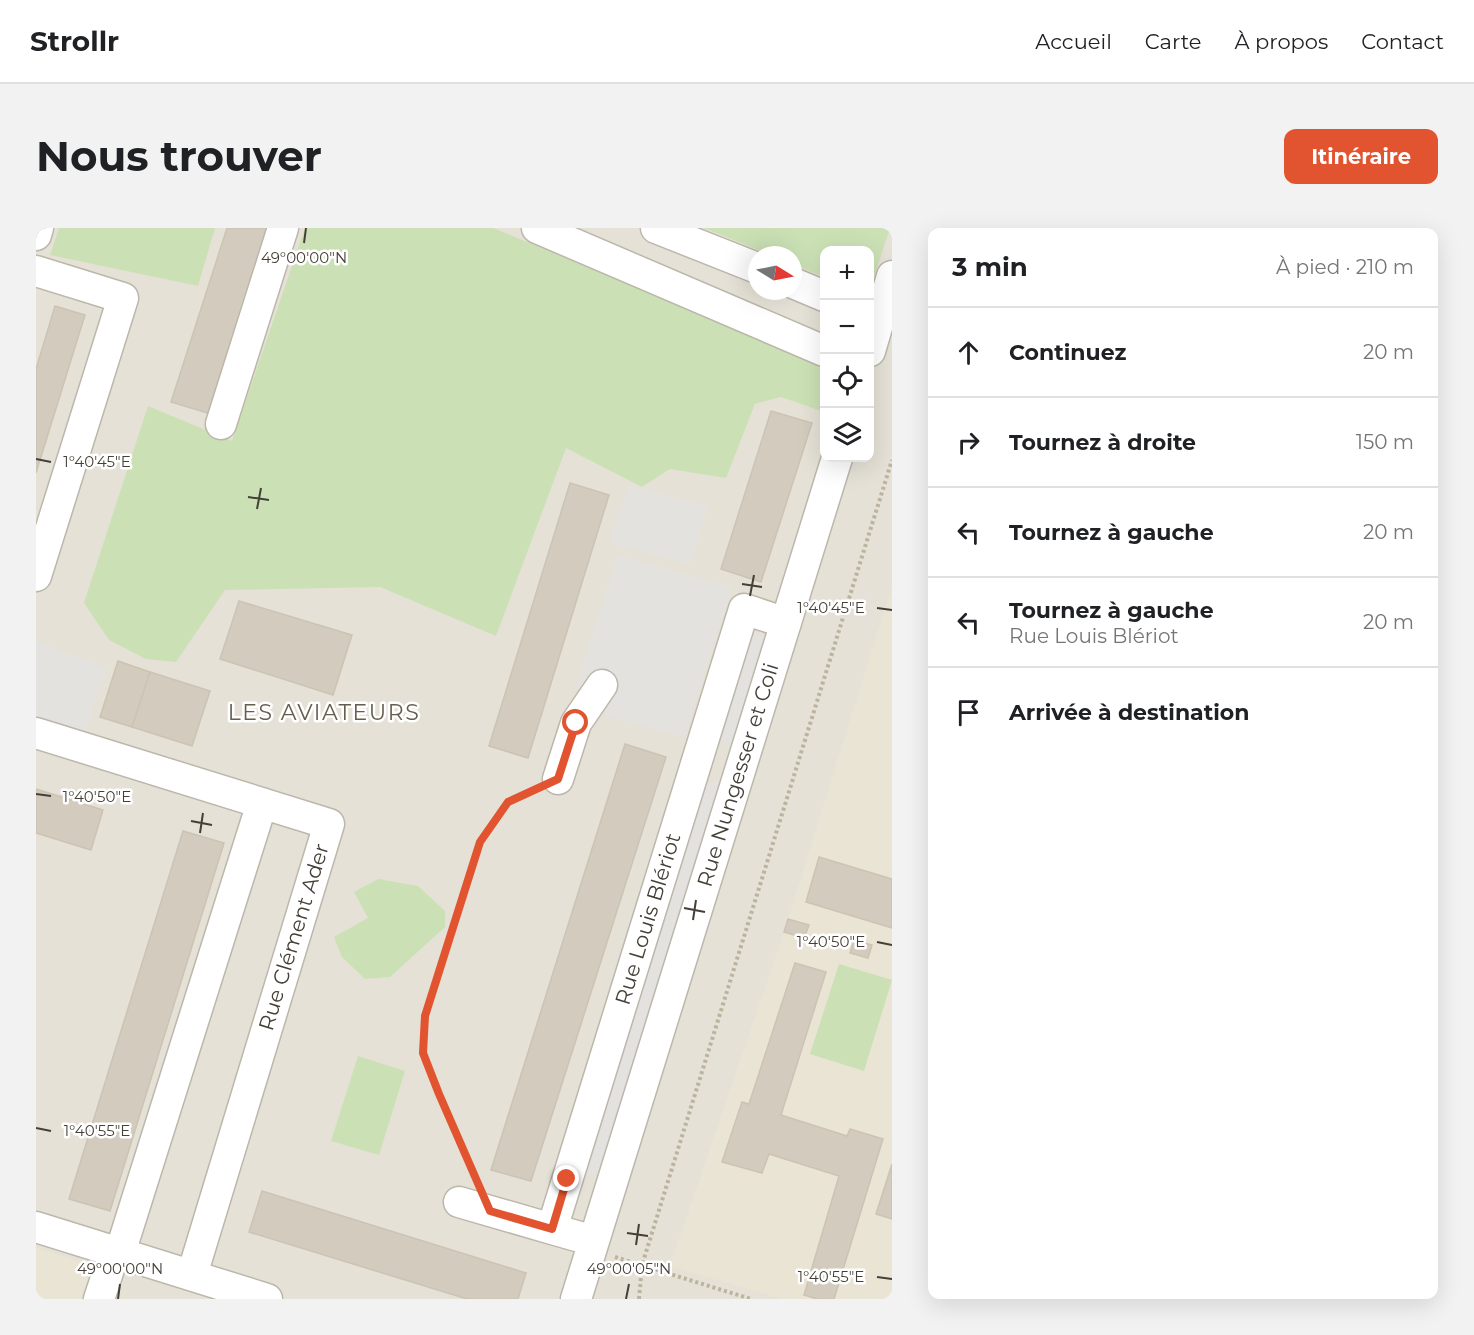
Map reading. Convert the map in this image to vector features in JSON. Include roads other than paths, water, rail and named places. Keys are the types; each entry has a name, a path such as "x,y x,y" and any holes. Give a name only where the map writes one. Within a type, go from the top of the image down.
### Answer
{"street":[{"path":"36,235 38,228"},
{"path":"221,424 283,228"},
{"path":"656,228 748,264"},
{"path":"549,230 820,349"},
{"path":"36,271 123,298 36,576"},
{"path":"874,338 892,276"},
{"path":"802,287 820,294"},
{"name":"Rue Nungesser et Coli","path":"576,1299 836,462"},
{"name":"Rue Louis Blériot","path":"552,1229 744,609 786,623"},
{"path":"558,779 576,723 602,685"},
{"name":"Rue Clément Ader","path":"36,733 329,824 192,1275"},
{"path":"99,1299 118,1252 262,803"},
{"path":"459,1202 552,1229 593,1245"},
{"path":"36,1227 192,1275 230,1294 267,1299"}],"district":[{"name":"LES AVIATEURS","path":"324,712"}]}
